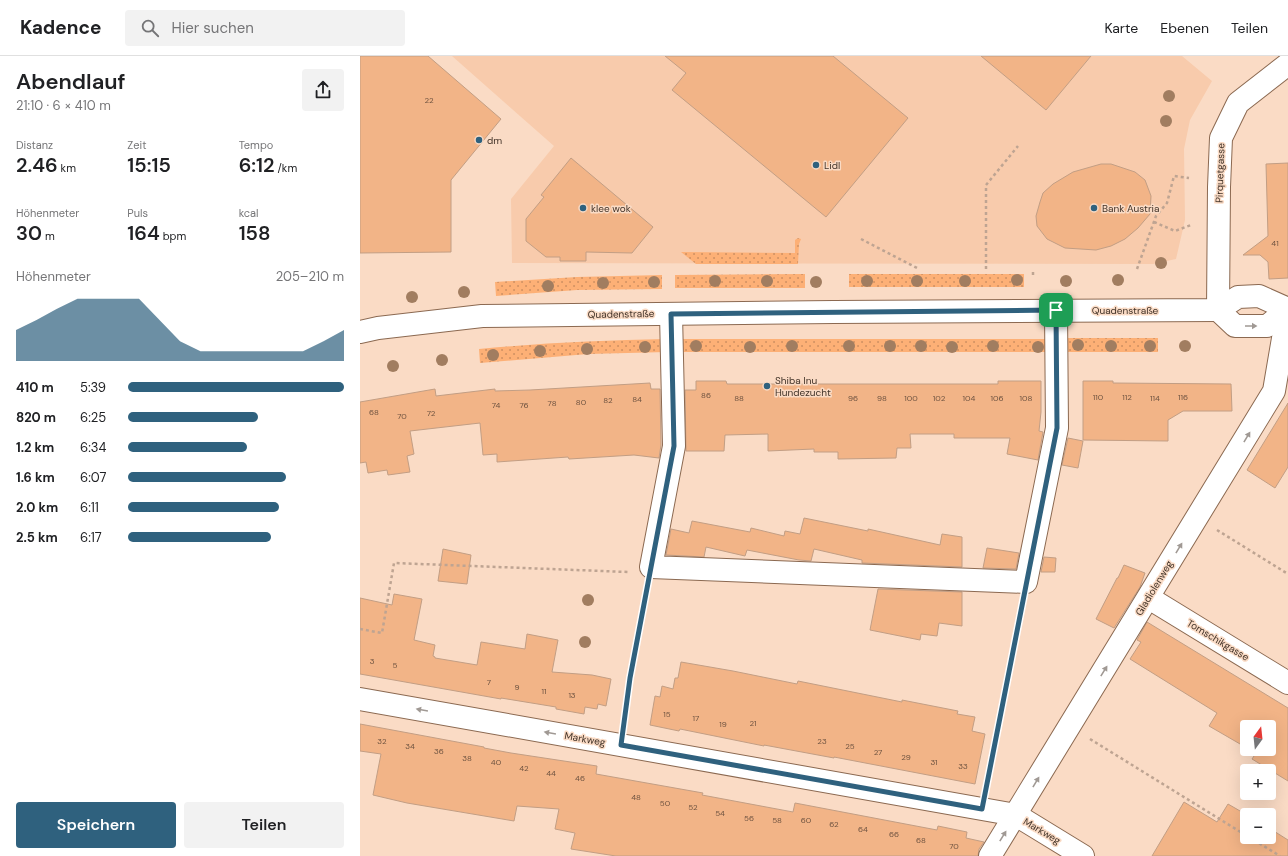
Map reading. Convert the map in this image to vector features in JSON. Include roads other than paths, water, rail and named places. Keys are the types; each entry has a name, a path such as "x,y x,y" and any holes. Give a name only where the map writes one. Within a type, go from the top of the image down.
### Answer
{"street":[{"name":"Pirquetgasse","path":"1218,310 1221,138 1238,104 1288,64"},
{"path":"1259,296 1288,309 1267,326 1235,326 1218,310 1238,297 1259,296"},
{"name":"Gladiolenweg","path":"990,856 1197,518 1281,395 1288,309"},
{"path":"671,314 674,446 651,570 1026,582 1057,428 1056,310"},
{"name":"Quadenstraße","path":"360,332 378,328 482,316 1056,310 1218,310"},
{"name":"Tomschikgasse","path":"1149,598 1288,683"},
{"name":"Markweg","path":"360,699 1016,815 1083,856"}],"place":[{"name":"dm","path":"479,140"},
{"name":"Lidl","path":"816,165"},
{"name":"klee wok","path":"583,208"},
{"name":"Bank Austria","path":"1094,208"},
{"name":"Shiba Inu Hundezucht","path":"767,386"}]}
